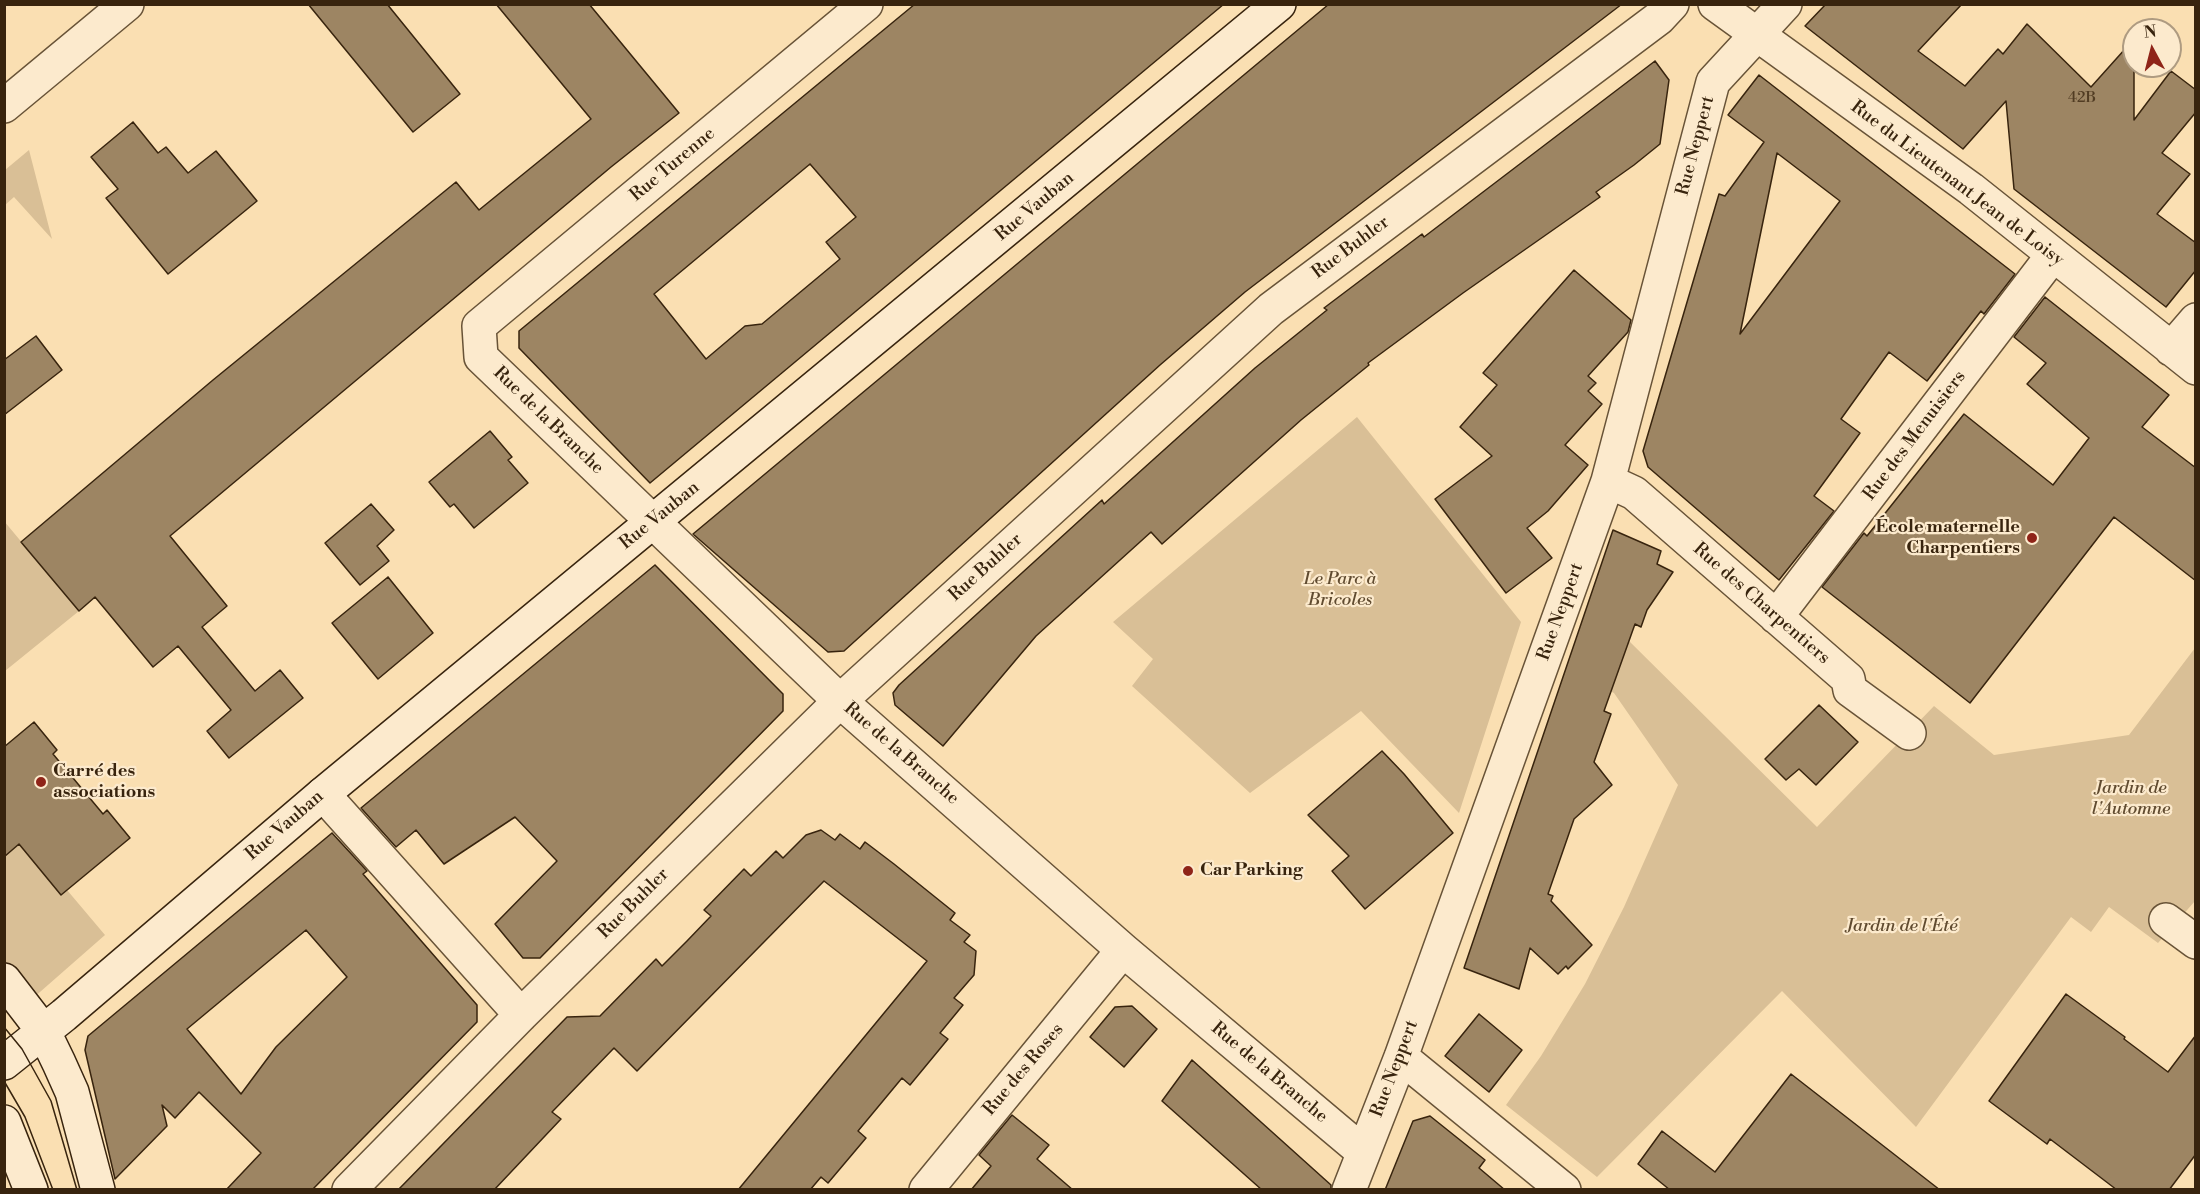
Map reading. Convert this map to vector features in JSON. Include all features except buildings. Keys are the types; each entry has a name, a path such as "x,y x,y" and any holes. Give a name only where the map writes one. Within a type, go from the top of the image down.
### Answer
{"street":[{"path":"4,106 127,4"},
{"name":"Rue Turenne","path":"479,326 866,4"},
{"name":"Rue Vauban","path":"4,1063 44,1032 323,794 1279,4"},
{"name":"Rue Buhler","path":"349,1190 521,1015 840,701 1270,309 1659,18 1672,4"},
{"name":"Rue du Lieutenant Jean de Loisy","path":"1716,4 1755,35 1971,189 2183,358"},
{"name":"Rue Neppert","path":"1349,1190 1401,1057 1608,482 1713,82 1785,4"},
{"name":"Rue des Menuisiers","path":"1776,617 2053,255"},
{"path":"2183,358 2196,321"},
{"name":"Rue de la Branche","path":"479,326 481,357 840,701 1124,950 1363,1152"},
{"name":"Rue des Charpentiers","path":"1608,482 1634,493 1848,679 1850,690 1909,733"},
{"path":"323,794 521,1015"},
{"path":"2166,920 2196,942"},
{"name":"Rue des Roses","path":"926,1190 1124,950"},
{"path":"4,980 44,1032 72,1092 98,1190"},
{"path":"1401,1057 1564,1190"},
{"path":"4,1122 31,1190"}],"green space":[{"path":"29,150 52,239 14,197 5,205 5,170"},
{"name":"Le Parc à Bricoles","path":"1357,417 1521,622 1459,813 1361,711 1250,793 1132,686 1153,659 1113,622"},
{"path":"4,521 79,611 5,671 4,671"},
{"name":"Jardin de l'Été","path":"1582,622 1629,641 1817,827 1934,706 1994,755 2129,735 2195,648 2195,901 2158,943 2109,907 2091,932 2071,917 1916,1127 1782,991 1597,1177 1506,1105 1541,1056 1585,984 1624,907 1678,785 1614,693 1566,668"},
{"path":"5,836 20,843 61,895 67,890 105,935 24,1006 5,980"}],"tram line":[{"path":"4,1027 22,1049 51,1101 77,1190"},
{"path":"4,1081 25,1117 53,1190"}],"place":[{"name":"École maternelle Charpentiers","path":"2032,538"},
{"name":"Carré des associations","path":"41,782"},
{"name":"Car Parking","path":"1188,871"}],"park label":[{"name":"Jardin de l'Automne","path":"2131,799"}]}
